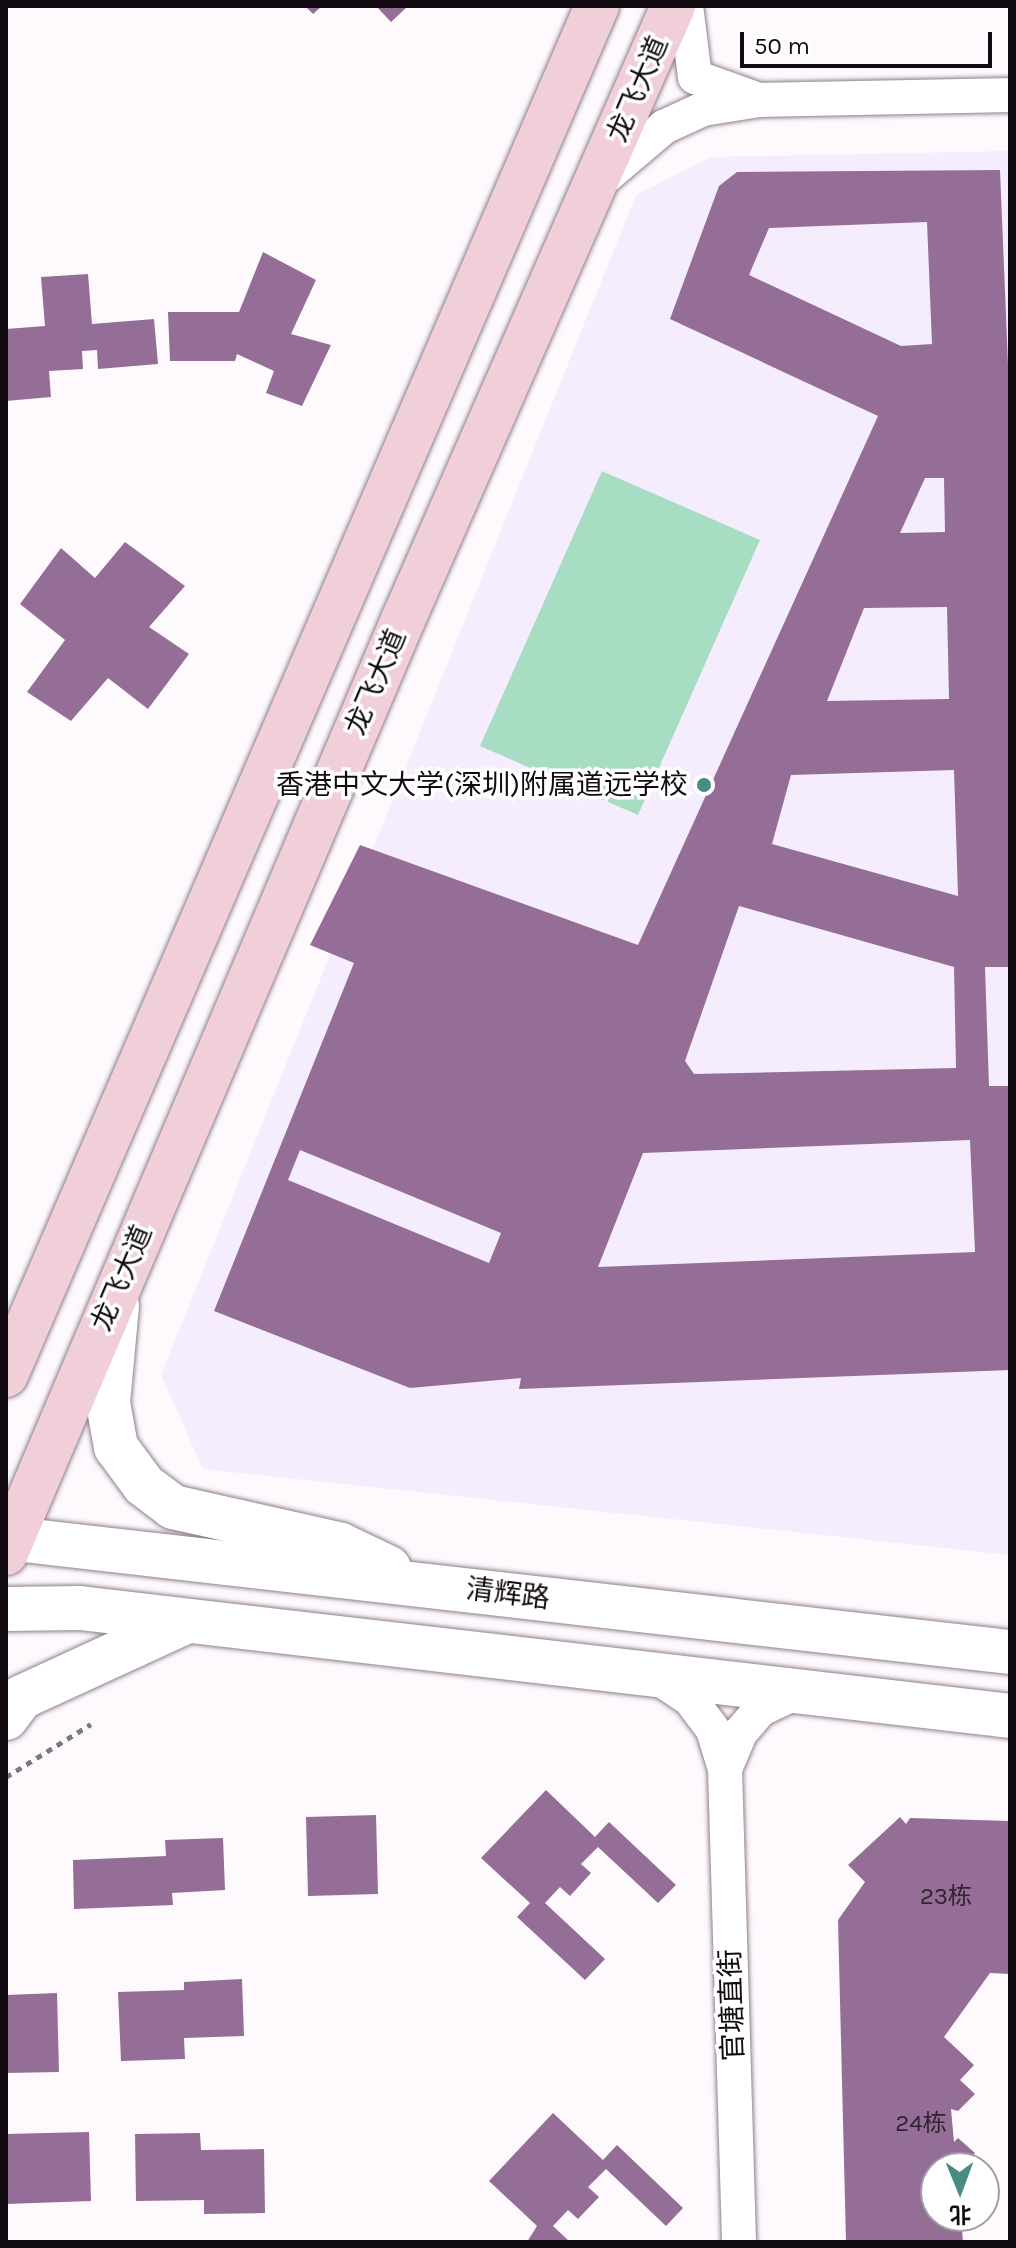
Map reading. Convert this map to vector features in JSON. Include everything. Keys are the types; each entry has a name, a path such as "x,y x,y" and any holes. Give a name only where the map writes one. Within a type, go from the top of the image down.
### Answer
{"main road":[{"path":"6,1375 597,6"},
{"name":"龙飞大道","path":"8,1543 403,620 673,6"}],"street":[{"path":"686,6 695,77 759,100"},
{"path":"597,183 664,127 703,109 759,100 1010,95"},
{"path":"6,1325 60,1251"},
{"path":"122,1277 111,1340 108,1403 116,1447 144,1485 173,1507 341,1545 423,1585"},
{"name":"清辉路","path":"8,1543 423,1585 1010,1652"},
{"path":"6,1609 80,1608 1010,1716"},
{"path":"6,1718 22,1697 187,1621"},
{"name":"官塘直街","path":"653,1674 690,1699 713,1730 725,1769 739,2242"},
{"name":"官塘直街","path":"725,1769 740,1733 761,1709 799,1691"}],"path":[{"path":"6,1777 91,1724"}],"shaded area":[{"name":"香港中文大学(深圳)附属道远学校","path":"1010,151 1010,1555 203,1469 161,1375 636,195 711,157"}],"green space":[{"path":"602,471 760,540 638,815 480,746"}],"building":[{"path":"305,6 322,6 313,14"},
{"path":"376,6 408,6 391,22"},
{"path":"1000,170 1010,413 1010,967 985,967 989,1086 1010,1086 1010,1370 519,1389 521,1378 410,1388 214,1311 354,963 310,945 360,845 638,945 878,416 670,319 719,186 737,172","holes":["927,222 932,344 901,346 749,275 769,228","925,478 944,478 945,532 900,533","947,607 949,699 827,701 864,608","954,770 958,896 772,844 791,775","739,906 954,967 956,1068 694,1074 685,1061","970,1140 975,1252 598,1267 643,1153","300,1150 501,1233 489,1263 288,1180"]},
{"path":"263,252 316,280 291,334 331,345 302,406 266,393 274,371 237,354 235,361 170,361 168,312 239,312"},
{"path":"88,274 92,324 154,319 158,364 98,369 97,350 82,351 83,369 49,371 51,397 6,401 6,329 45,326 41,277"},
{"path":"125,542 185,586 149,627 189,654 148,709 108,678 71,721 27,692 65,640 20,604 61,548 95,578"},
{"path":"546,1790 595,1837 609,1822 676,1885 658,1903 598,1847 581,1864 591,1873 570,1896 560,1887 545,1903 605,1959 585,1980 517,1917 530,1903 481,1858"},
{"path":"376,1815 378,1894 308,1896 306,1817"},
{"path":"900,1817 906,1824 910,1818 1010,1821 1010,1974 990,1973 944,2037 974,2065 960,2080 975,2094 958,2111 951,2109 954,2142 958,2138 974,2152 920,2152 920,2232 962,2232 963,2242 846,2242 838,1920 865,1882 848,1865"},
{"path":"223,1838 225,1890 172,1893 173,1905 74,1909 73,1860 166,1856 165,1840"},
{"path":"242,1979 244,2036 184,2038 185,2059 121,2061 118,1992 184,1990 184,1982"},
{"path":"57,1993 59,2072 6,2073 6,1995"},
{"path":"553,2113 603,2160 617,2145 683,2208 666,2226 606,2169 588,2187 599,2197 578,2219 568,2210 553,2226 570,2242 527,2242 537,2226 489,2181"},
{"path":"89,2132 91,2201 6,2204 6,2134"},
{"path":"200,2133 201,2150 264,2149 265,2213 204,2214 204,2200 136,2201 135,2134"}],"place":[{"name":"香港中文大学(深圳)附属道远学校","path":"704,785"}]}
